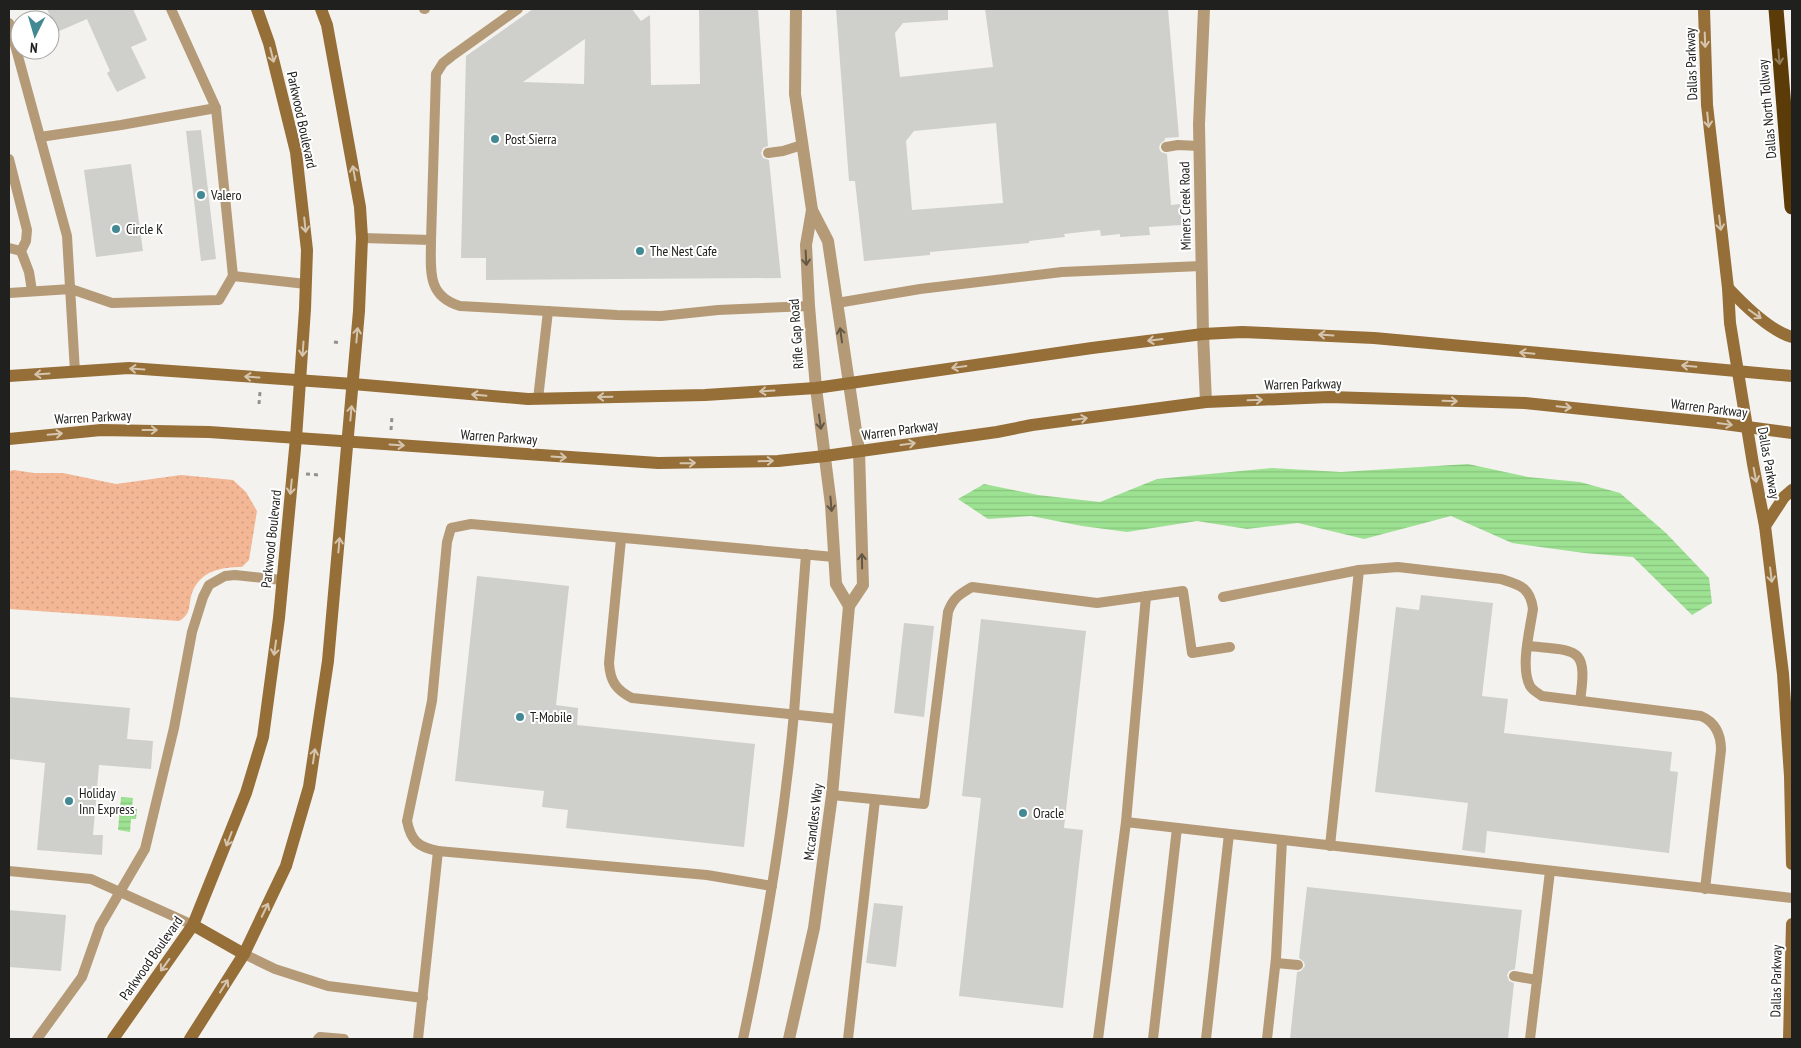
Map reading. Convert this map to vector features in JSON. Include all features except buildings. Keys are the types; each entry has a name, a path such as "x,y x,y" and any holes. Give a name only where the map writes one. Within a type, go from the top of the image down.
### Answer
{"highway":[{"name":"Dallas North Tollway","path":"1776,9 1792,207"}],"main road":[{"name":"Parkwood Boulevard","path":"113,1039 193,925 246,793 263,737 279,618 296,438 307,250 296,152 269,43 257,9"},
{"path":"190,1039 244,954 286,866 309,787 328,661 360,311 362,238 360,207 327,25 320,9"},
{"name":"Dallas Parkway","path":"1704,9 1707,105 1728,288 1730,322 1765,526 1783,674 1790,776 1792,864"},
{"path":"1728,288 1748,310 1789,336"},
{"path":"9,376 129,368 538,399 705,395 816,388 1203,334 1242,332 1374,338 1792,376"},
{"name":"Warren Parkway","path":"9,439 101,430 138,430 210,432 658,463 778,460 825,456 998,432 1032,425 1206,402 1329,397 1524,403 1792,432"},
{"path":"1765,526 1784,497 1792,490"},
{"name":"Dallas Parkway","path":"1789,1039 1792,924"},
{"path":"193,925 244,954"}],"street":[{"name":"Rifle Gap Road","path":"796,9 794,94 812,210 806,245 809,306 816,388 825,456"},
{"name":"Miners Creek Road","path":"1204,9 1199,146 1206,402"},
{"name":"Rifle Gap Road","path":"812,210 828,241 859,451"},
{"name":"Mccandless Way","path":"789,1039 814,928 832,795 850,606 863,585 859,451"},
{"path":"825,456 831,505 836,584 850,606"}],"lane":[{"path":"9,293 71,289 112,303 219,300 233,276 216,108 171,9"},
{"path":"518,9 443,63 436,74 431,240 432,279 438,292 446,301 460,306 661,316 718,310 809,306"},
{"path":"9,24 67,236 76,372"},
{"path":"40,137 216,108"},
{"path":"768,153 802,145"},
{"path":"1166,147 1178,145 1199,146"},
{"path":"9,159 27,230 26,241 21,250 32,291"},
{"path":"362,238 431,240"},
{"path":"9,248 21,250"},
{"path":"837,303 920,289 1062,272 1201,266"},
{"path":"233,276 306,284"},
{"path":"538,399 548,311"},
{"path":"772,886 707,875 438,851 424,848 414,840 409,831 407,821 432,701 447,542 452,528 471,524 834,557"},
{"path":"621,539 609,663 610,674 621,692 632,698 838,719"},
{"path":"743,1039 761,953 772,886 794,715 806,554"},
{"path":"1223,597 1359,570 1398,567 1501,579 1516,583 1528,591 1532,600 1533,609 1526,667 1531,688 1542,696 1701,716 1707,719 1718,732 1721,750 1706,889"},
{"path":"1330,846 1359,570"},
{"path":"37,1039 82,977 100,926 146,849 174,728 192,632 203,597 209,585 225,576 235,575 282,580"},
{"path":"832,795 924,804 948,612 952,601 972,587 1097,604 1183,591 1192,653 1230,647"},
{"path":"1098,1039 1126,822 1146,596"},
{"path":"1528,646 1572,652 1579,657 1583,665 1584,677 1580,701"},
{"path":"848,1039 875,800"},
{"path":"1126,822 1792,898"},
{"path":"1153,1039 1177,828"},
{"path":"1206,1039 1229,834"},
{"path":"1267,1039 1276,963 1282,840"},
{"path":"418,1039 438,851"},
{"path":"9,871 91,879 193,925"},
{"path":"1530,1039 1550,871"},
{"path":"244,954 276,969 328,986 423,998"},
{"path":"1276,963 1298,965"},
{"path":"1514,976 1537,980"},
{"path":"318,1039 320,1037 344,1039"}],"path":[{"path":"259,404 260,389"},
{"path":"391,430 392,416"},
{"path":"306,474 319,475"}],"shaded area":[{"path":"1468,464 1528,477 1580,482 1620,493 1666,533 1709,578 1712,603 1692,615 1633,557 1584,553 1512,543 1451,516 1364,539 1298,523 1247,529 1197,521 1127,532 1031,516 988,519 958,499 984,484 1038,495 1100,502 1157,479 1272,468 1341,472"},
{"path":"9,471 34,473 63,473 116,484 181,475 233,480 246,492 257,511 249,560 242,567 219,569 200,580 192,593 188,612 179,621 9,609"},
{"path":"121,797 133,798 132,808 137,809 136,819 131,819 130,832 118,830"}],"place":[{"name":"Post Sierra","path":"495,139"},
{"name":"Valero","path":"201,195"},
{"name":"Circle K","path":"116,229"},
{"name":"The Nest Cafe","path":"640,251"},
{"name":"T-Mobile","path":"520,717"},
{"name":"Holiday Inn Express","path":"69,801"},
{"name":"Oracle","path":"1023,813"}]}
